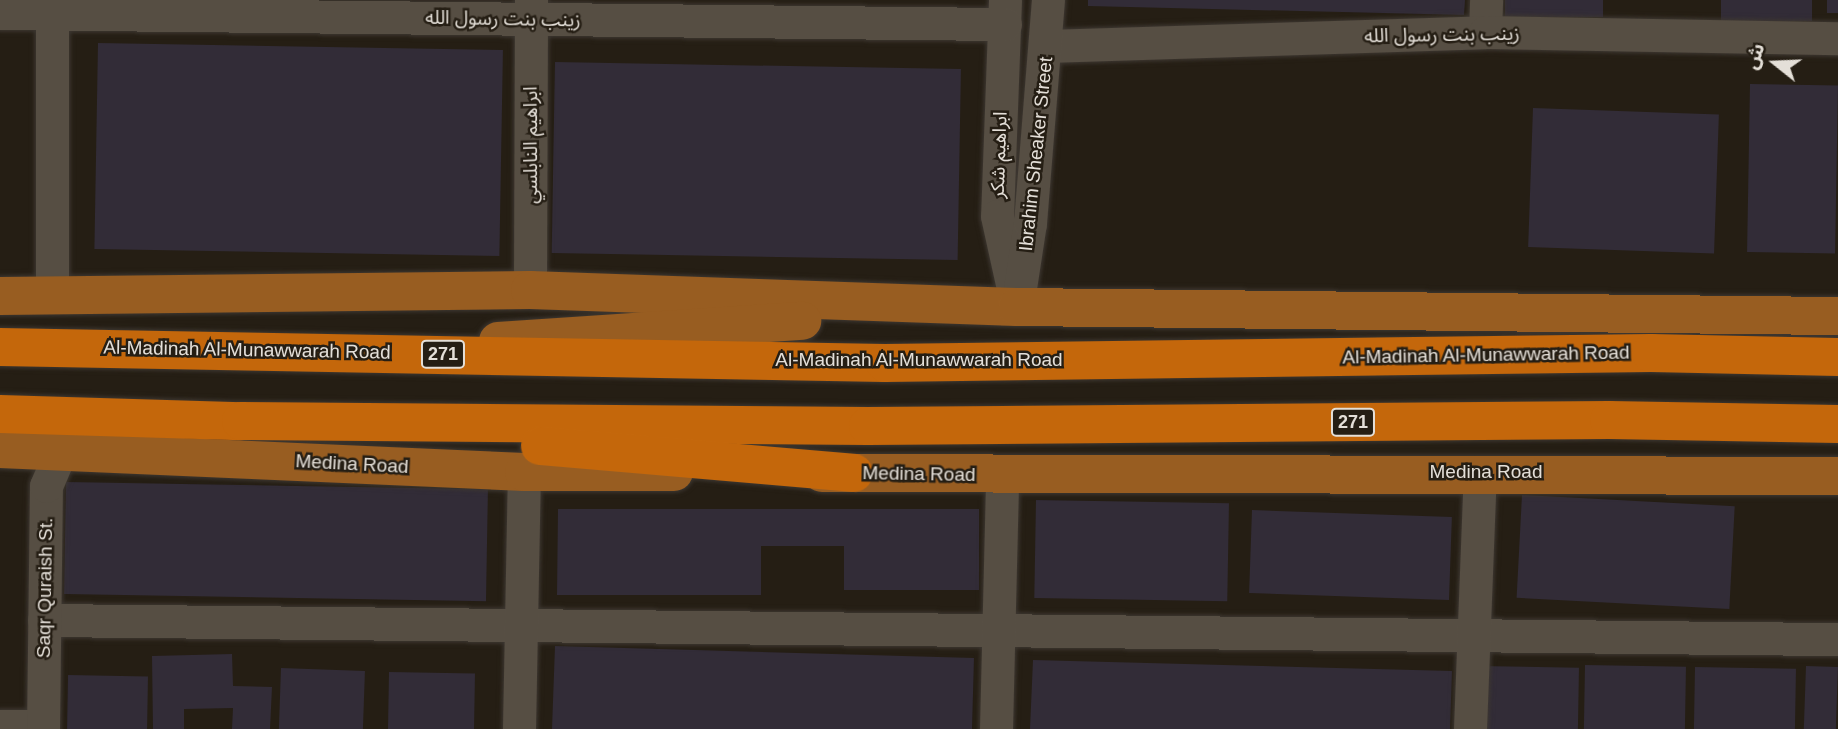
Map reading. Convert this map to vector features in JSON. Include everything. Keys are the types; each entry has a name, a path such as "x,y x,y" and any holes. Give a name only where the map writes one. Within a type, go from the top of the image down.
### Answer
{"highway":[{"name":"Al-Madinah Al-Munawwarah Road","path":"0,347 885,363 1651,353 1838,357"},
{"name":"271","path":"0,414 241,421 868,426 1609,420 1838,424"},
{"path":"241,421 854,473"}],"main road":[{"path":"0,296 52,298 530,290 1017,307 1838,316"},
{"path":"339,352 1017,307"},
{"name":"Medina Road","path":"0,449 524,472 1002,476 1480,472 1838,476"}],"street":[{"name":"Ibrahim Sheaker Street","path":"1017,307 1030,223 1047,46 1048,0"},
{"name":"زينب بنت رسول الله","path":"0,13 52,7 1005,12"},
{"path":"52,7 52,298"},
{"name":"ابراهيم النابلسي","path":"530,290 531,10"},
{"name":"ابراهيم شكر","path":"1005,12 997,216 1017,307"},
{"name":"زينب بنت رسول الله","path":"1047,46 1485,16 1838,38"},
{"name":"Saqr Quraish St.","path":"43,728 46,486 61,450"},
{"path":"519,729 524,472"},
{"path":"1470,729 1480,472"},
{"path":"996,729 1002,476"},
{"path":"44,620 1838,639"},
{"path":"0,726 43,728"}],"building":[{"path":"1088,0 1465,0 1464,15 1088,6"},
{"path":"1505,0 1603,0 1603,17 1505,17"},
{"path":"1721,0 1812,0 1812,21 1721,21"},
{"path":"1827,0 1838,0 1838,13 1827,13"},
{"path":"98,43 503,50 499,256 94,249"},
{"path":"555,62 961,69 958,260 552,253"},
{"path":"1750,84 1838,86 1835,254 1747,252"},
{"path":"1533,108 1719,114 1714,253 1528,247"},
{"path":"66,482 488,489 486,601 64,594"},
{"path":"1522,495 1735,506 1729,609 1517,598"},
{"path":"1036,500 1229,503 1227,601 1034,598"},
{"path":"558,509 979,509 979,590 844,590 844,546 761,546 761,595 557,595"},
{"path":"1252,510 1452,517 1449,600 1249,593"},
{"path":"555,646 974,658 972,729 552,729"},
{"path":"232,654 233,686 272,687 270,729 232,729 233,708 184,709 184,729 153,729 152,656"},
{"path":"1033,660 1452,671 1450,729 1030,729"},
{"path":"1585,665 1686,667 1685,729 1584,729"},
{"path":"1478,666 1579,668 1578,729 1477,729"},
{"path":"1806,666 1838,667 1836,729 1804,729"},
{"path":"1695,667 1796,669 1795,729 1694,729"},
{"path":"281,668 365,671 363,729 279,729"},
{"path":"389,672 475,674 474,729 388,729"},
{"path":"68,675 148,676 147,729 67,729"}]}
